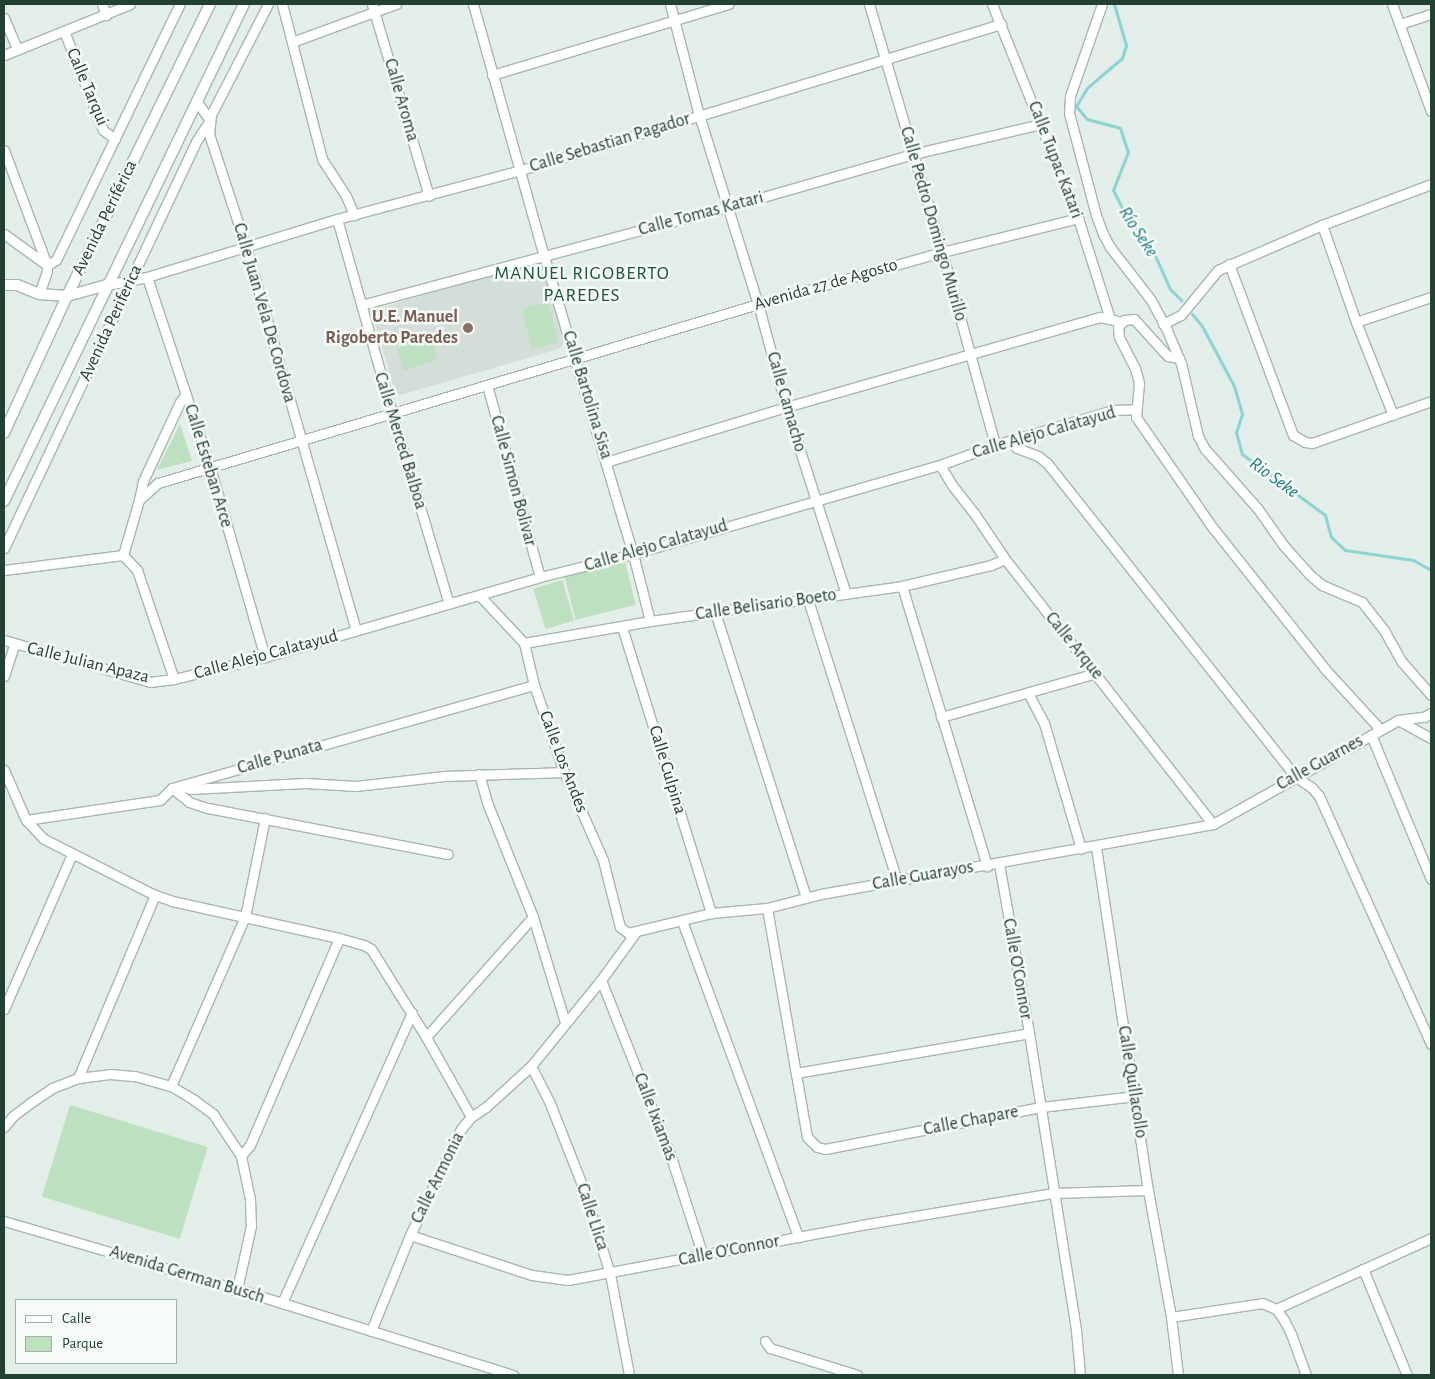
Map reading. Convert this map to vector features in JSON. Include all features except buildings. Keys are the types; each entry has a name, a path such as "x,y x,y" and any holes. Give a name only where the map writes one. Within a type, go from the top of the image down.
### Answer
{"street":[{"path":"102,4 106,15"},
{"path":"4,55 130,4"},
{"path":"47,265 56,260 180,4"},
{"name":"Avenida Periférica","path":"4,433 67,296 210,4"},
{"name":"Avenida Periférica","path":"4,501 244,4"},
{"name":"Calle Juan Vela De Cordova","path":"268,4 210,120 211,144 246,247 356,630"},
{"path":"282,4 322,159 346,196 354,215"},
{"path":"292,42 373,7 396,4"},
{"name":"Calle Bartolina Sisa","path":"473,4 544,256 577,360 633,554 650,621"},
{"path":"670,4 699,115 728,207"},
{"path":"492,75 729,4"},
{"name":"Calle Pedro Domingo Murillo","path":"869,4 884,61 942,252 994,444"},
{"name":"Calle Tupac Katari","path":"992,4 1078,218 1110,319"},
{"path":"1102,4 1070,96 1069,113 1096,216 1103,234 1110,247 1151,300 1179,358 1198,436 1211,459 1258,509 1284,546 1310,575 1322,584 1362,602 1384,630 1402,662 1431,695"},
{"path":"1392,4 1431,112"},
{"name":"Calle Aroma","path":"373,7 429,196"},
{"path":"1400,24 1431,14"},
{"path":"4,18 17,50"},
{"name":"Calle Sebastian Pagador","path":"107,285 147,277 337,219 521,170 1001,24"},
{"name":"Calle Tarqui","path":"64,32 103,130 115,139"},
{"path":"196,101 210,120"},
{"name":"Avenida Periferica","path":"4,548 197,140 210,120"},
{"name":"Calle Tomas Katari","path":"361,305 728,207 913,154 1041,124"},
{"path":"4,150 47,265 48,271 39,294"},
{"path":"1163,324 1181,315 1218,270 1229,264 1322,225 1431,184"},
{"name":"Calle Camacho","path":"728,207 758,304 786,407 846,594"},
{"name":"Avenida 27 de Agosto","path":"139,500 158,483 210,467 577,360 758,304 942,252 1078,218"},
{"name":"Calle Merced Balboa","path":"337,219 392,414 449,604"},
{"path":"1322,225 1356,322 1393,414"},
{"path":"4,234 47,265"},
{"path":"1229,264 1294,435 1305,442 1312,443 1431,401"},
{"name":"Calle Esteban Arce","path":"147,277 210,467 265,657"},
{"path":"4,285 17,285 39,294 67,296 107,285"},
{"path":"1356,322 1431,296"},
{"path":"606,462 786,407 1100,316 1122,322"},
{"path":"1179,358 1168,356 1134,319 1124,320 1118,328 1119,337 1135,368 1139,383 1136,417 1213,528 1325,669 1380,729"},
{"name":"Calle Simon Bolivar","path":"487,385 540,577"},
{"path":"123,555 143,481 180,402 186,394"},
{"name":"Calle Alejo Calatayud","path":"174,679 265,657 540,577 633,554 940,464 994,444 1010,441 1113,410 1136,409"},
{"path":"1010,441 1017,448 1038,456 1047,463 1295,776 1312,788 1319,796 1431,1044"},
{"name":"Calle Arque","path":"940,464 952,485 974,513 1005,559 1213,824"},
{"path":"4,568 123,555"},
{"path":"123,555 137,570 174,679"},
{"name":"Calle Belisario Boeto","path":"524,643 650,621 902,586 991,565 1005,559"},
{"path":"902,586 986,866"},
{"name":"Calle Los Andes","path":"480,595 524,643 534,685 564,772 603,860 620,927 628,933 635,933"},
{"path":"808,600 897,880"},
{"path":"715,612 806,898"},
{"name":"Calle Culpina","path":"622,627 711,913"},
{"name":"Calle Julian Apaza","path":"4,640 14,645 150,682 174,679"},
{"path":"4,676 14,645"},
{"path":"941,717 1096,674"},
{"name":"Calle Punata","path":"26,820 146,804 160,800 176,787 534,685"},
{"path":"1028,693 1044,723 1080,850"},
{"name":"Calle Guarnes","path":"1213,824 1380,729 1398,720 1424,717 1431,713"},
{"path":"1398,720 1431,738"},
{"path":"1371,735 1431,879"},
{"path":"176,787 191,789 305,783 356,786 480,774 564,772"},
{"path":"480,774 488,805 533,917 565,1022"},
{"path":"5,777 26,820 44,839 155,895 244,918 340,938 371,949 412,1013 471,1117"},
{"path":"176,787 189,802 208,808 448,854"},
{"path":"171,1086 244,918 266,818"},
{"name":"Calle Guarayos","path":"635,933 711,913 767,908 806,898 897,880 1080,850 1213,824"},
{"name":"Calle Quillacollo","path":"1096,847 1148,1190 1171,1317 1178,1375"},
{"path":"4,1009 72,854"},
{"name":"Calle O'Connor","path":"999,864 1041,1107 1076,1330 1080,1375"},
{"path":"78,1078 155,895"},
{"path":"767,908 796,1073 1029,1032"},
{"path":"426,1037 533,917"},
{"path":"682,921 798,1237"},
{"name":"Calle Armonia","path":"371,1331 410,1235 461,1129 471,1117 486,1107 532,1066 565,1022 601,980 635,933"},
{"path":"241,1156 250,1145 340,938"},
{"name":"Calle Ixiamas","path":"601,980 671,1157 703,1256"},
{"path":"282,1303 412,1013"},
{"name":"Calle Llica","path":"532,1066 549,1101 584,1190 610,1274 629,1375"},
{"name":"Calle Chapare","path":"796,1073 807,1137 810,1142 825,1149 1041,1107 1135,1096"},
{"path":"4,1127 13,1116 52,1088 78,1078 110,1074 135,1076 171,1086 213,1114 241,1156 250,1199 251,1226 237,1289"},
{"path":"4,1113 13,1116"},
{"name":"Calle O'Connor","path":"410,1235 532,1276 568,1280 610,1274 798,1237 1053,1192 1148,1190"},
{"name":"Avenida German Busch","path":"4,1221 237,1289 513,1375"},
{"path":"1276,1309 1431,1238"},
{"path":"1362,1269 1407,1375"},
{"path":"1171,1317 1262,1303 1276,1309 1291,1334 1306,1375"},
{"path":"765,1342 770,1348 857,1375"}],"shaded area":[{"path":"538,261 541,264 564,343 559,349 400,395 396,394 372,314 374,310"}],"green space":[{"path":"548,302 558,343 532,349 522,309"},
{"path":"430,338 437,360 404,371 397,349"},
{"path":"180,424 192,461 157,470"},
{"path":"625,562 636,605 575,620 565,577"},
{"path":"562,580 574,620 546,629 533,589"},
{"path":"70,1105 208,1147 180,1239 42,1197"}],"waterway":[{"name":"Río Seke","path":"1114,4 1126,45 1122,58 1087,88 1076,106 1087,119 1120,128 1128,152 1113,190 1127,218 1149,242 1170,289 1181,300"},
{"name":"Rio Seke","path":"1192,314 1202,326 1234,386 1242,414 1236,432 1242,454 1325,515 1331,537 1345,550 1413,560 1431,570"}],"place":[{"name":"U.E. Manuel Rigoberto Paredes","path":"468,328"}],"district":[{"name":"MANUEL RIGOBERTO PAREDES","path":"582,285"}]}
